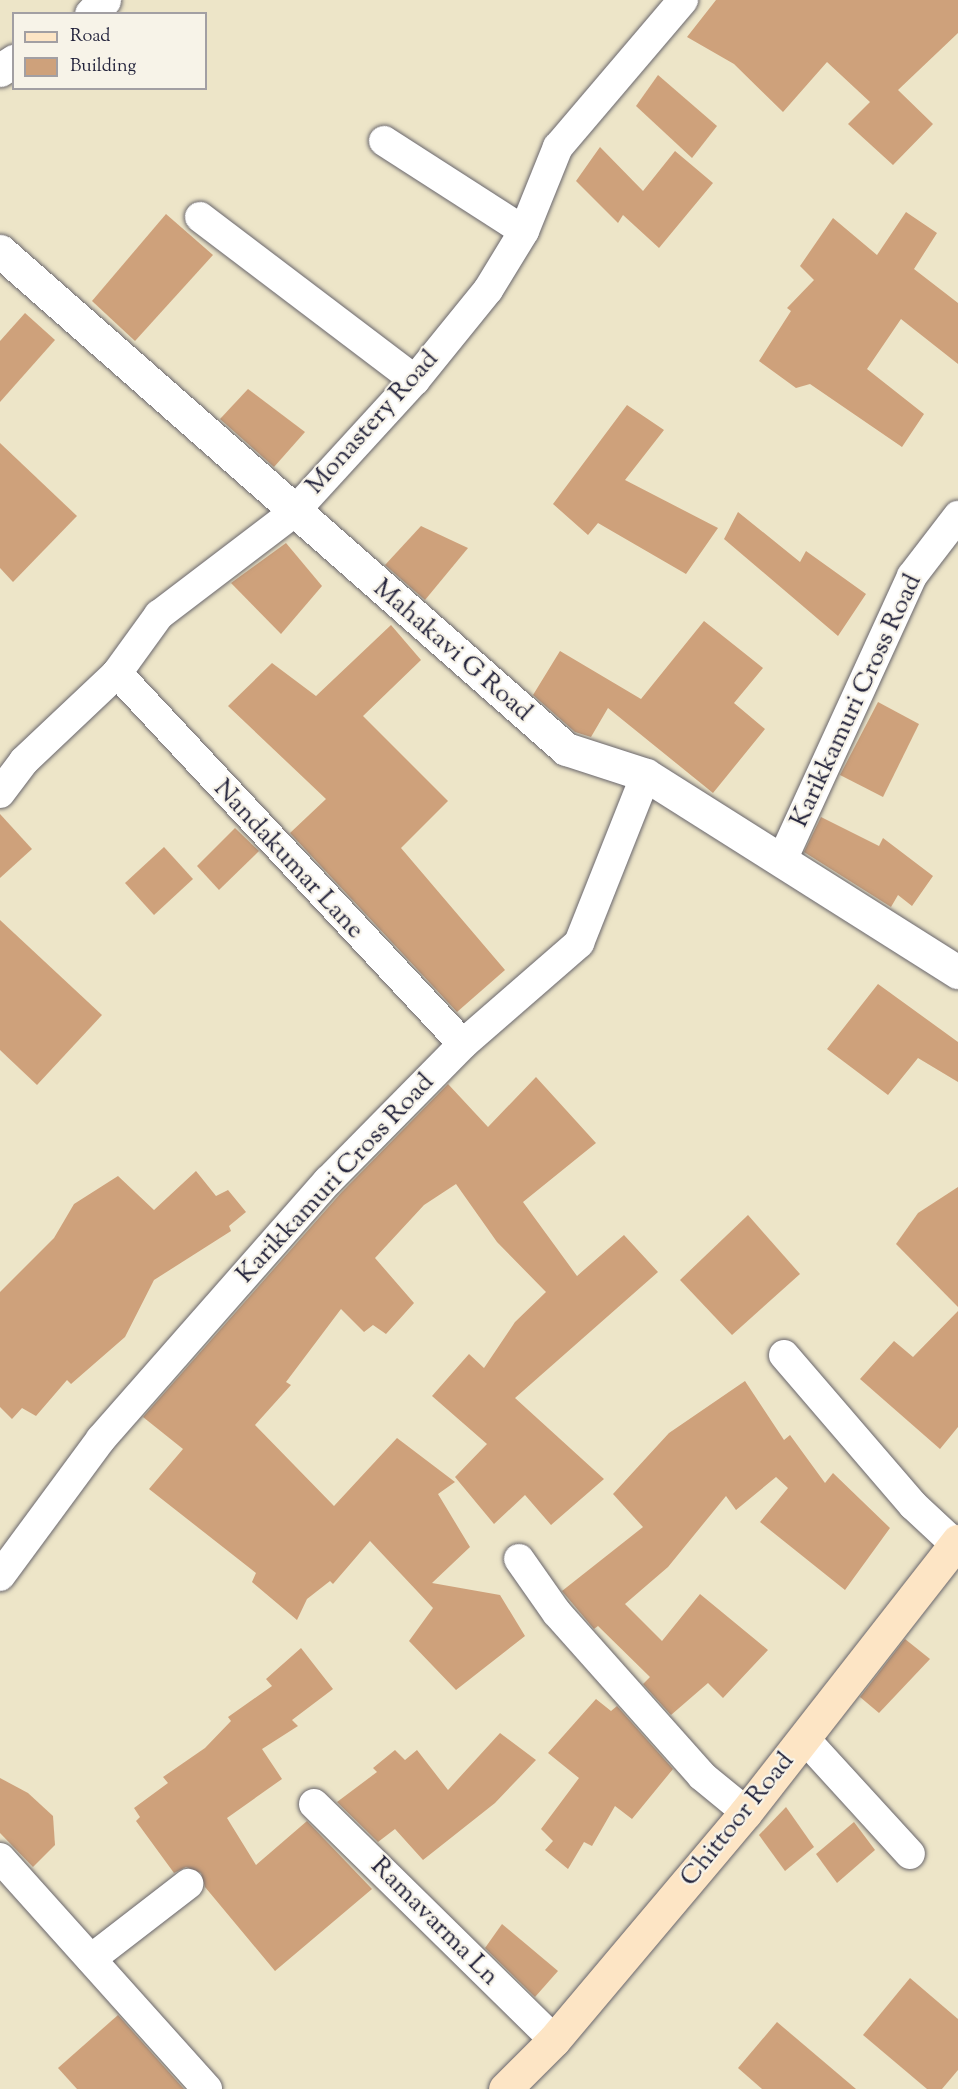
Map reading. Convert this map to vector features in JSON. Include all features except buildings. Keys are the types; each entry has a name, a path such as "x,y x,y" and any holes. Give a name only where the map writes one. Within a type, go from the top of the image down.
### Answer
{"main road":[{"name":"Chittoor Road","path":"505,2089 554,2040 746,1812 957,1543"}],"street":[{"path":"93,12 104,0"},
{"name":"Monastery Road","path":"0,793 24,761 117,673 159,615 293,513 415,380 488,290 524,231 558,147 683,0"},
{"path":"384,141 524,231"},
{"path":"200,217 415,380"},
{"name":"Mahakavi G Road","path":"0,251 293,513 566,749 646,775 958,972"},
{"name":"Karikkamuri Cross Road","path":"782,860 912,576 958,516"},
{"name":"Nandakumar Lane","path":"117,673 463,1044"},
{"name":"Karikkamuri Cross Road","path":"0,1576 101,1439 328,1181 463,1044 579,943 646,775"},
{"path":"784,1355 913,1505 957,1543"},
{"path":"519,1560 557,1613 702,1776 746,1812"},
{"path":"804,1738 910,1854"},
{"name":"Ramavarma Ln","path":"314,1804 554,2040"},
{"path":"0,1858 207,2089"},
{"path":"91,1959 188,1884"}]}
